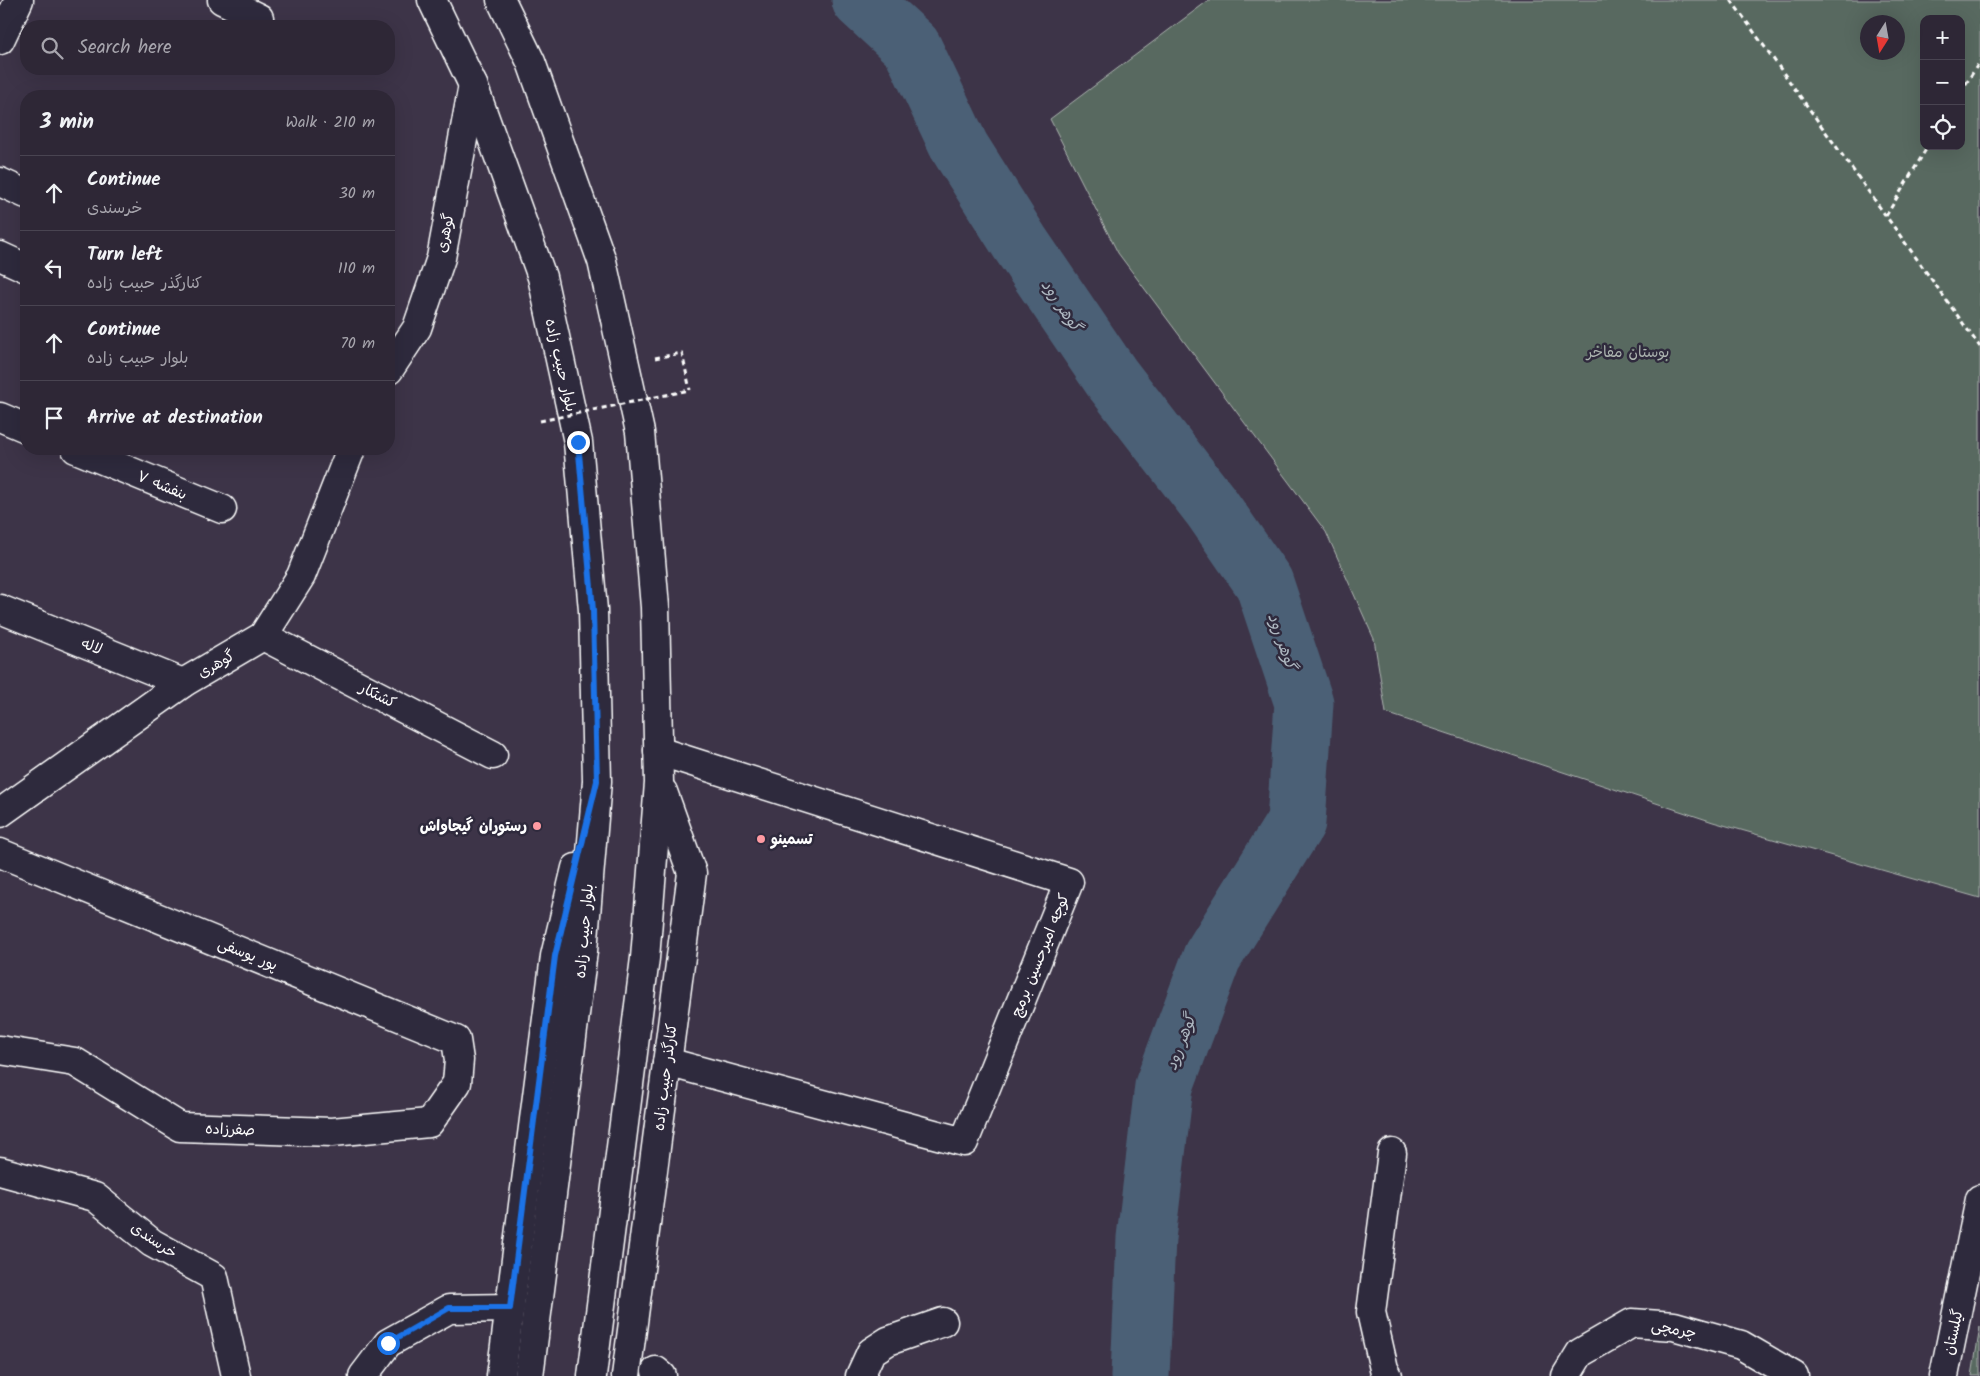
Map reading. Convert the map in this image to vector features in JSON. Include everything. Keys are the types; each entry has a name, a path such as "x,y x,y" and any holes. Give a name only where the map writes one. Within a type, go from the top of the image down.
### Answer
{"street":[{"path":"0,40 19,0"},
{"path":"222,0 259,18"},
{"name":"بلوار حبیب زاده","path":"432,0 473,85 542,277 578,442 593,610 597,781 583,951 529,1376"},
{"path":"501,0 531,62 602,261 640,432 655,607 659,783 645,958 592,1376"},
{"name":"گوهری","path":"395,361 416,328 441,258 473,85"},
{"path":"0,182 20,191"},
{"path":"0,256 20,265"},
{"path":"0,417 20,425"},
{"name":"بنفشه ۷","path":"90,455 222,510"},
{"name":"گوهری","path":"0,813 183,683 263,636 301,576 348,455"},
{"name":"لاله","path":"0,609 183,683"},
{"name":"کشتکار","path":"263,636 493,755"},
{"name":"کوچه امیرحسین برمچ","path":"658,751 1069,882 964,1142 667,1062"},
{"path":"502,1376 555,956 597,781"},
{"name":"کنارگذر حبیب زاده","path":"626,1376 692,873 659,783"},
{"name":"پور یوسفی","path":"0,853 456,1040 459,1060 457,1083"},
{"name":"صفرزاده","path":"0,1050 75,1062 180,1127 332,1132 429,1123 457,1083"},
{"path":"1388,1376 1384,1368 1372,1312 1392,1152"},
{"name":"خرسندی","path":"0,1171 95,1197 152,1243 214,1277 236,1376"},
{"name":"گیلستان","path":"1944,1376 1980,1199"},
{"path":"363,1376 388,1343 449,1308 510,1308"},
{"path":"860,1376 871,1352 888,1341 943,1322"},
{"name":"چرمچی","path":"1566,1376 1580,1353 1632,1323 1674,1326 1741,1346 1794,1376"}],"path":[{"path":"1731,0 1980,347"},
{"path":"1965,85 1980,61"},
{"path":"1886,216 1926,150"},
{"path":"540,421 690,390 682,353"}],"green space":[{"name":"بوستان مفاخر","path":"1209,0 1980,0 1980,898 1713,822 1386,713 1374,639 1326,532 1118,253 1050,119"},
{"path":"1980,1327 1980,1376 1972,1376"}],"waterway":[{"name":"گوهر رود","path":"861,0 912,47 960,148 1020,243 1111,377 1212,508 1264,583 1304,703 1296,822 1212,957 1164,1086 1146,1238 1140,1376"}],"place":[{"name":"رستوران گیجاواش","path":"537,826"},
{"name":"تسمینو","path":"761,839"}],"route":[{"path":"388,1343 449,1308 510,1308 555,956 597,781 593,610 578,442"}]}
